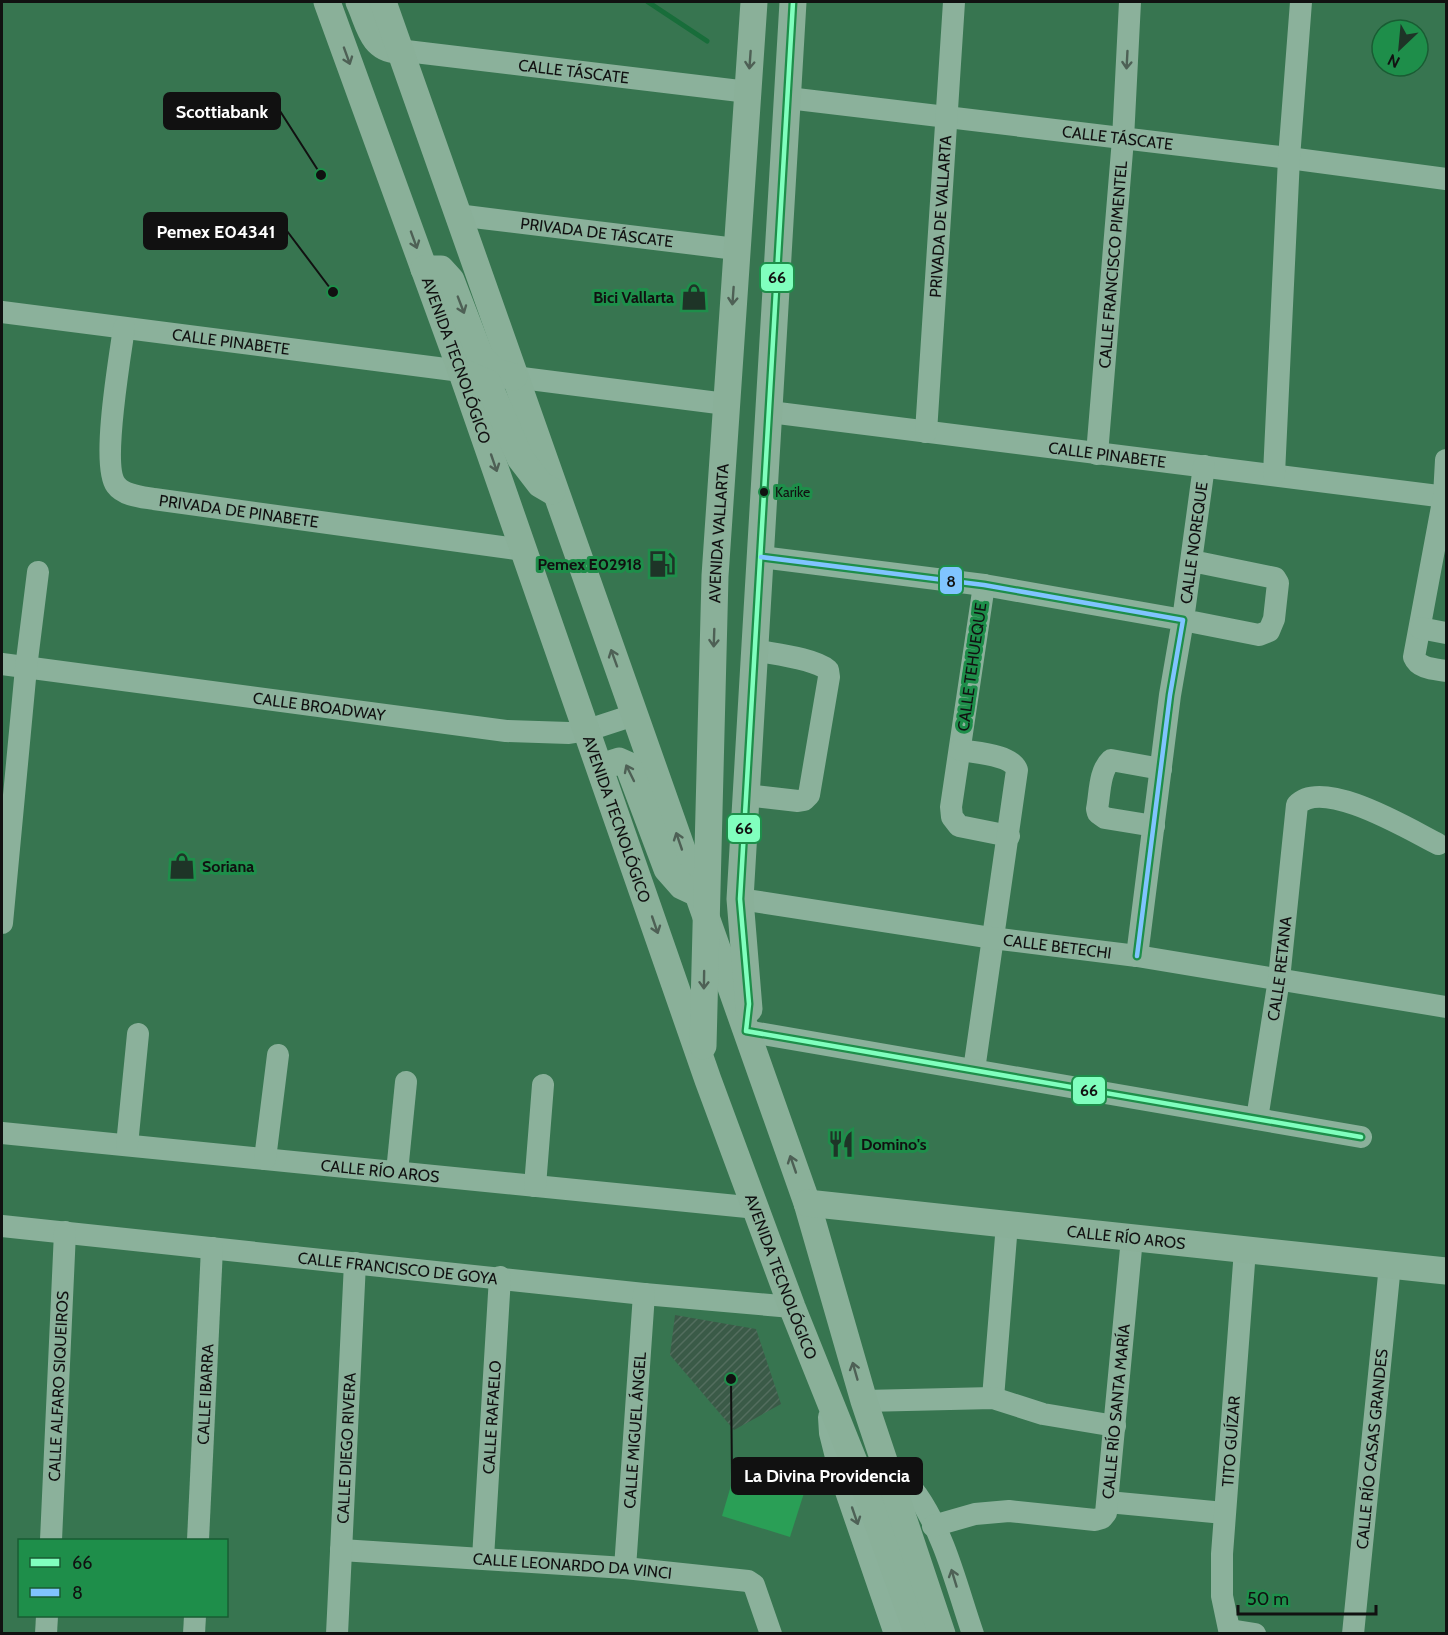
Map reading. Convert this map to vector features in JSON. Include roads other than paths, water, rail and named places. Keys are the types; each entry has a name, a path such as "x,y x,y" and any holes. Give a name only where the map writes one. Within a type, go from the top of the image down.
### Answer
{"main road":[{"name":"AVENIDA TECNOLÓGICO","path":"327,2 588,730 703,1065 792,1307 918,1634"},
{"path":"359,2 377,42 389,50 398,50"},
{"path":"382,2 807,1203 864,1401 942,1634"},
{"name":"AVENIDA VALLARTA","path":"703,1065 701,905 716,576 754,2"},
{"path":"746,1031 749,1004 740,899 793,2"},
{"path":"424,269 441,269 451,280 481,358 496,372 514,377"},
{"path":"461,371 488,383 520,458 540,484 555,493"},
{"path":"600,767 619,761 628,765 668,869 701,905"},
{"name":"CALLE RÍO AROS","path":"807,1203 1446,1271"}],"street":[{"name":"PRIVADA DE VALLARTA","path":"926,432 954,2"},
{"name":"CALLE FRANCISCO PIMENTEL","path":"1097,454 1123,139 1130,2"},
{"path":"1274,474 1289,158 1301,2"},
{"name":"CALLE TÁSCATE","path":"398,50 748,92"},
{"name":"CALLE TÁSCATE","path":"788,98 1446,179"},
{"name":"PRIVADA DE TÁSCATE","path":"457,215 736,249"},
{"name":"CALLE PINABETE","path":"2,312 461,371"},
{"name":"PRIVADA DE PINABETE","path":"124,328 111,437 110,469 118,488 130,495 524,550"},
{"path":"514,377 726,404"},
{"name":"CALLE PINABETE","path":"770,412 1445,496"},
{"path":"1446,460 1445,496 1414,657 1416,662 1425,667 1446,671"},
{"name":"CALLE NOREQUE","path":"1137,956 1170,695 1192,561 1204,466"},
{"path":"761,557 984,585 1183,620"},
{"name":"CALLE NOREQUE","path":"1183,620 1258,635 1269,631 1274,620 1278,583 1275,578 1192,561"},
{"path":"2,923 26,668 38,572"},
{"name":"CALLE TEHUEQUE","path":"984,585 951,807 955,823 962,827 1009,836"},
{"path":"1420,628 1446,633"},
{"path":"746,795 798,801 804,800 809,795 829,677 828,670 820,665 754,650"},
{"name":"CALLE BROADWAY","path":"2,664 506,731 551,734 588,730 634,715"},
{"name":"CALLE TEHUEQUE","path":"960,750 1004,758 1016,766 1017,770 974,1070"},
{"path":"1154,825 1105,818 1098,813 1097,809 1103,774 1111,760 1161,769"},
{"name":"CALLE RETANA","path":"1257,1119 1280,979 1297,805 1304,799 1316,796 1349,802 1438,844"},
{"name":"CALLE BETECHI","path":"740,899 992,938 1137,956 1446,1007"},
{"path":"746,1031 1361,1137"},
{"path":"127,1145 138,1034"},
{"path":"265,1159 278,1055"},
{"path":"397,1172 406,1082"},
{"path":"535,1186 543,1085"},
{"name":"CALLE RÍO AROS","path":"2,1133 757,1209"},
{"path":"993,1398 1007,1224"},
{"name":"CALLE FRANCISCO DE GOYA","path":"2,1227 500,1277 644,1294 792,1307"},
{"name":"CALLE ALFARO SIQUEIROS","path":"51,1539 65,1232"},
{"name":"CALLE RÍO SANTA MARÍA","path":"933,1526 975,1514 1009,1511 1095,1521 1104,1517 1108,1502 1132,1238"},
{"name":"CALLE IBARRA","path":"198,1539 212,1248"},
{"name":"TITO GUÍZAR","path":"1230,1632 1222,1596 1224,1513 1245,1250"},
{"name":"CALLE DIEGO RIVERA","path":"337,1634 355,1263"},
{"name":"CALLE RÍO CASAS GRANDES","path":"1353,1634 1390,1265"},
{"name":"CALLE RAFAELO","path":"483,1558 500,1277"},
{"name":"CALLE MIGUEL ÁNGEL","path":"625,1568 644,1294"},
{"path":"828,1398 831,1433 842,1477 895,1634"},
{"path":"864,1401 993,1398 1043,1414 1115,1426"},
{"path":"886,1466 908,1484 917,1495 948,1559 973,1634"},
{"path":"1108,1502 1224,1513"},
{"name":"CALLE LEONARDO DA VINCI","path":"341,1550 625,1568 750,1582 754,1585 771,1634"},
{"path":"46,1634 47,1617"},
{"path":"194,1634 195,1617"},
{"path":"1230,1632 1255,1634"}],"waterway":[{"path":"648,2 707,41"}],"place":[{"name":"Scottiabank","path":"321,175"},
{"name":"Pemex E04341","path":"333,292"},
{"name":"Bici Vallarta","path":"694,297"},
{"name":"Karike","path":"764,492"},
{"name":"Pemex E02918","path":"662,564"},
{"name":"Soriana","path":"182,866"},
{"name":"Domino's","path":"841,1144"},
{"name":"La Divina Providencia","path":"731,1379"}]}
